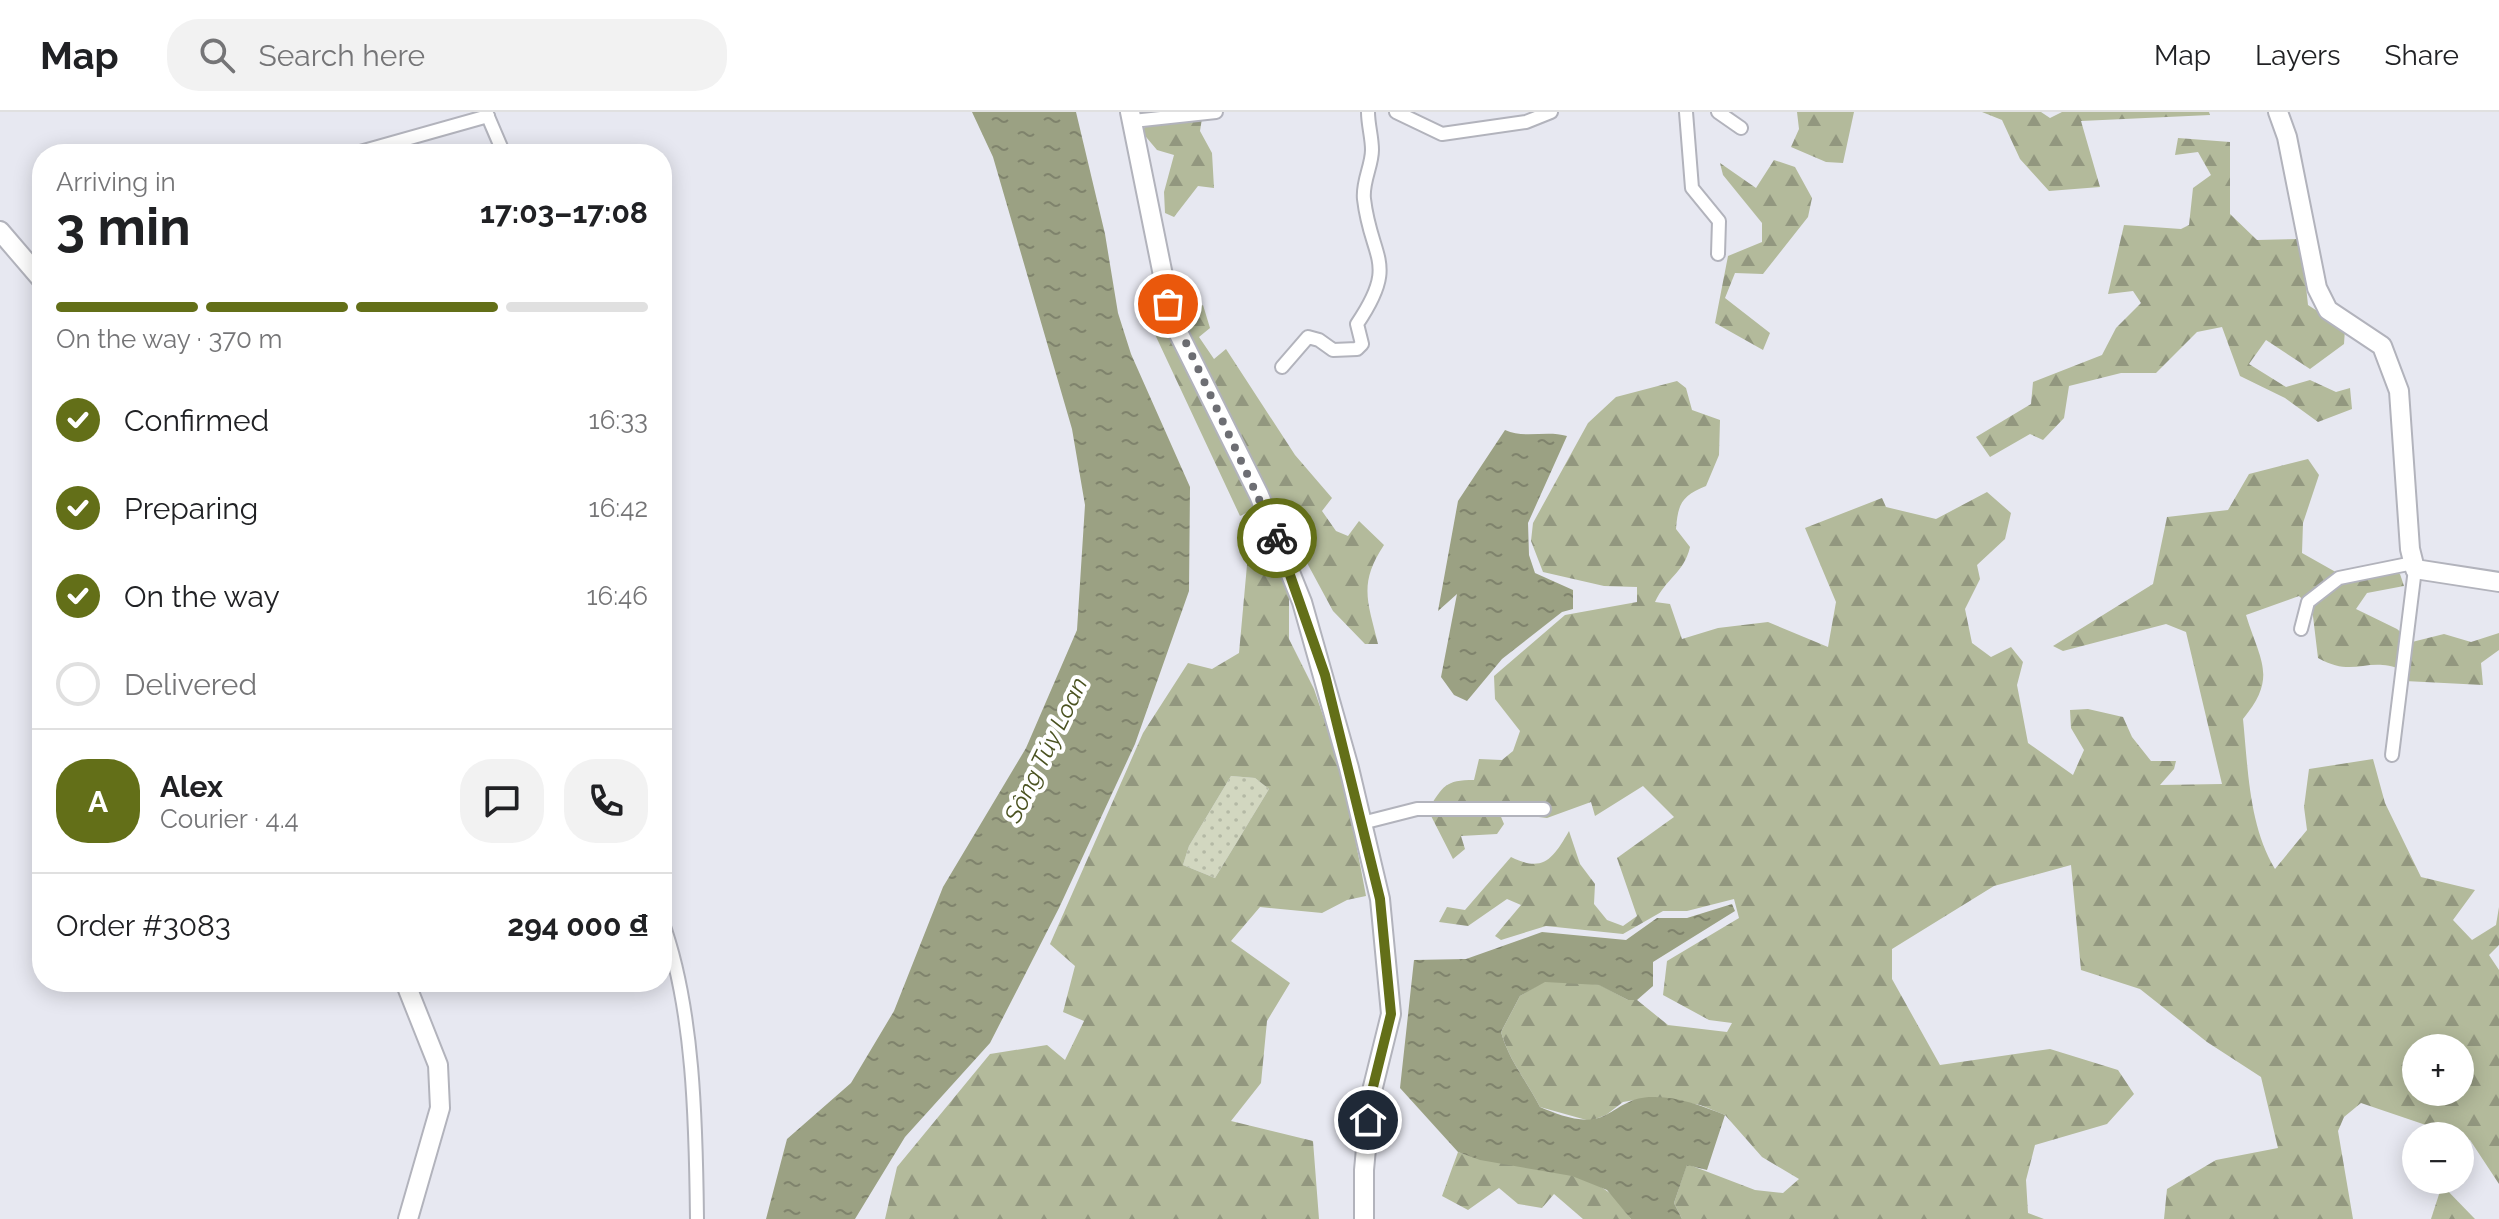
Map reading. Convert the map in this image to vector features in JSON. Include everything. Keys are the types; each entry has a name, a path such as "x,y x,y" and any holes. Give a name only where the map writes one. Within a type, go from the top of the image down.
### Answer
{"street":[{"path":"1216,112 1131,116 1172,320 1259,495 1302,602 1380,899 1391,1014 1371,1095 1364,1170 1364,1219"},
{"path":"1282,367 1308,337 1319,340 1333,350 1357,349 1362,344 1357,324 1375,295 1381,270 1380,253 1372,236 1364,198 1372,152 1368,112"},
{"path":"1396,112 1442,134 1526,122 1551,112"},
{"path":"1686,112 1692,188 1719,221 1718,254"},
{"path":"1718,112 1741,128"},
{"path":"2278,112 2287,137 2317,288 2328,310 2382,346 2399,391 2414,566 2392,755"},
{"path":"386,144 487,114 500,144"},
{"path":"0,231 32,268"},
{"path":"2301,629 2308,602 2339,578 2353,572 2414,566 2499,582"},
{"path":"1362,823 1417,809 1544,809"},
{"path":"672,956 691,1073 697,1219"},
{"path":"408,1219 440,1108 438,1065 409,992"}],"shaded area":[{"path":"1231,776 1255,778 1269,789 1215,878 1183,865 1189,846"}],"green space":[{"path":"1162,112 1203,112 1200,131 1212,153 1214,188 1198,186 1174,217 1165,213 1164,192 1174,155 1157,150 1141,131"},
{"path":"1797,112 1854,112 1843,163 1826,162 1791,147 1799,129"},
{"path":"1982,112 2041,112 2050,118 2062,112 2209,112 2210,115 2081,121 2100,187 2049,191 2020,159 2002,120"},
{"path":"2178,138 2230,142 2230,214 2257,240 2301,239 2308,305 2345,329 2344,344 2310,369 2266,340 2249,364 2286,387 2310,380 2336,392 2350,388 2352,409 2318,422 2285,398 2240,376 2222,327 2197,332 2156,373 2121,373 2069,386 2064,418 2043,440 2030,434 1990,457 1976,437 2031,404 2033,382 2102,355 2116,328 2141,303 2133,291 2108,294 2124,225 2181,229 2189,225 2193,188 2211,175 2198,152 2175,155"},
{"path":"1774,160 1795,167 1812,198 1808,217 1763,274 1735,273 1725,298 1770,333 1763,350 1715,323 1728,256 1762,242 1762,223 1723,175 1720,163 1756,188"},
{"path":"1203,305 1210,328 1199,337 1214,359 1226,349 1295,455 1332,498 1322,511 1336,531 1348,536 1359,521 1384,545 1368,582 1369,605 1378,644 1365,644 1333,611 1273,500 1240,516 1152,328"},
{"path":"1677,381 1686,388 1692,410 1720,420 1719,455 1706,486 1686,497 1678,513 1676,529 1690,547 1687,556 1655,602 1670,604 1682,639 1718,628 1768,622 1828,647 1836,602 1805,528 1882,498 1886,507 1936,519 1987,492 2011,513 2005,539 1977,565 1980,579 1965,609 1972,643 1991,657 2011,647 2023,662 2017,685 2028,743 2073,775 2084,750 2071,728 2070,710 2088,709 2123,717 2132,737 2151,761 2176,761 2174,769 2160,785 2222,784 2186,632 2166,624 2063,651 2053,646 2153,584 2167,517 2228,510 2249,474 2308,459 2319,475 2303,523 2302,553 2341,575 2400,574 2404,586 2367,593 2356,609 2397,629 2412,642 2444,634 2471,642 2499,633 2499,650 2481,663 2483,685 2405,681 2403,670 2390,666 2342,667 2318,658 2312,608 2299,596 2246,615 2263,668 2260,692 2243,719 2255,816 2266,852 2275,869 2307,830 2304,807 2309,769 2373,759 2385,803 2421,877 2475,890 2453,920 2472,940 2496,925 2499,907 2499,945 2489,955 2499,970 2499,1184 2474,1146 2474,1122 2417,1122 2361,1103 2344,1117 2338,1131 2353,1219 2164,1219 2167,1189 2216,1160 2278,1148 2261,1077 2207,1042 2140,989 2081,970 2071,865 1994,886 1892,949 1892,979 1940,1065 2050,1049 2118,1070 2134,1094 2107,1124 2035,1145 2026,1180 2028,1213 2044,1219 1682,1219 1674,1203 1687,1164 1755,1190 1783,1193 1799,1179 1762,1157 1725,1115 1700,1105 1653,1097 1623,1102 1606,1115 1590,1121 1540,1107 1513,1062 1501,1032 1520,996 1545,981 1600,985 1628,1000 1637,1000 1668,1025 1727,1032 1732,1023 1709,1020 1663,995 1667,961 1739,918 1734,899 1687,911 1663,911 1623,934 1546,926 1501,940 1495,936 1521,905 1507,899 1468,926 1439,922 1447,907 1465,910 1511,857 1531,864 1546,860 1558,849 1569,831 1580,864 1595,884 1594,904 1607,920 1623,926 1637,916 1617,858 1674,817 1643,786 1595,816 1591,802 1547,818 1499,812 1504,824 1497,834 1461,836 1465,849 1453,859 1428,810 1446,786 1457,781 1474,780 1479,759 1502,760 1513,751 1520,731 1495,699 1494,676 1565,615 1637,602 1637,587 1604,586 1543,572 1531,541 1533,523 1588,423 1616,397"},
{"path":"1258,524 1289,589 1289,639 1314,689 1343,774 1366,896 1347,900 1322,913 1260,907 1231,941 1290,983 1267,1021 1261,1083 1231,1121 1313,1141 1319,1219 885,1219 897,1167 990,1054 1047,1045 1065,1060 1084,1021 1063,1012 1075,966 1050,944 1143,733 1188,663 1212,669 1239,653 1249,543","holes":["1231,776 1255,778 1269,789 1215,878 1183,865 1189,846"]},
{"path":"1458,1152 1556,1171 1592,1182 1617,1200 1631,1219 1583,1219 1554,1194 1542,1208 1518,1204 1499,1188 1468,1210 1442,1196"},
{"path":"2439,1194 2451,1194 2475,1219 2431,1219"}],"water":[{"name":"Sông Túy Loan","path":"972,112 1076,112 1105,234 1118,313 1131,354 1190,487 1189,591 1135,744 1059,908 990,1043 905,1137 855,1219 766,1219 787,1139 851,1083 894,1011 943,887 1026,748 1077,630 1085,505 1072,429 993,157"},
{"path":"1505,430 1520,434 1567,436 1528,523 1529,555 1535,573 1573,590 1573,609 1562,612 1502,659 1467,701 1454,695 1441,677 1457,594 1438,611 1458,501"},
{"path":"1732,904 1735,911 1653,962 1653,986 1637,1000 1628,1000 1599,985 1545,982 1520,996 1501,1032 1513,1062 1540,1107 1556,1113 1590,1120 1633,1100 1661,1097 1699,1105 1725,1115 1707,1170 1687,1165 1674,1203 1682,1219 1631,1219 1607,1190 1572,1176 1480,1160 1458,1152 1400,1088 1414,960 1466,959 1542,932 1626,940 1657,918 1687,918"}],"way so far":[{"path":"1168,304 1172,320 1259,495 1277,538"}],"route":[{"path":"1277,538 1302,602 1325,675 1380,899 1390,977 1391,1014 1368,1120"}]}
